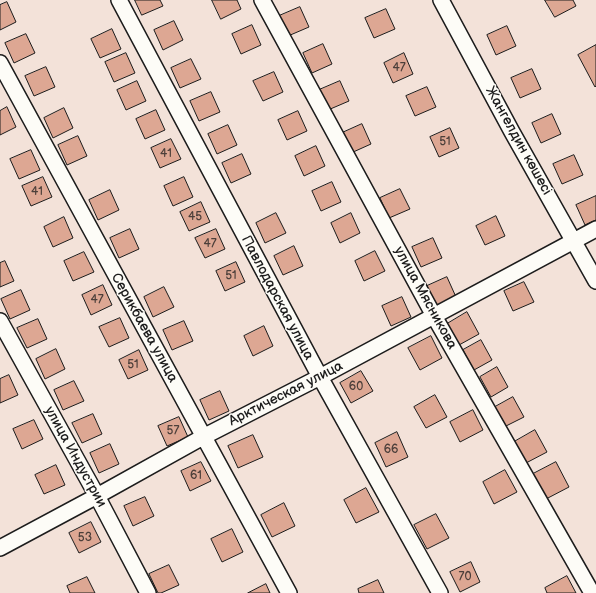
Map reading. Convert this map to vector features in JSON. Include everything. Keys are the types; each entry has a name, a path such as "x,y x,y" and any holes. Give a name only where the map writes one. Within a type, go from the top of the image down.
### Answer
{"street":[{"name":"Павлодарская улица","path":"119,0 320,377 440,593"},
{"name":"улица Мясникова","path":"262,0 434,316 592,593"},
{"name":"Жангелдин көшесі","path":"441,0 512,132 596,281"},
{"name":"Серикбаева улица","path":"0,63 288,593"},
{"name":"Арктическая улица","path":"0,548 203,437 320,377 596,229"},
{"name":"улица Индустрии","path":"0,321 97,496 148,593"}],"building":[{"path":"135,0 160,0 163,6 142,15"},
{"path":"212,0 237,0 241,9 221,19"},
{"path":"545,0 573,0 576,6 555,17"},
{"path":"7,2 16,22 0,30 0,5"},
{"path":"300,7 309,27 288,36 279,16"},
{"path":"386,9 395,29 374,38 365,18"},
{"path":"174,21 183,40 163,50 154,30"},
{"path":"252,25 261,45 241,54 232,34"},
{"path":"507,26 516,46 496,55 487,35"},
{"path":"112,29 121,49 100,58 91,39"},
{"path":"26,34 35,53 14,63 5,43"},
{"path":"323,44 332,64 312,73 303,53"},
{"path":"596,45 596,86 595,87 578,55"},
{"path":"126,53 135,73 114,82 105,62"},
{"path":"404,53 413,74 393,83 384,63"},
{"path":"191,59 201,79 180,88 171,68"},
{"path":"46,67 55,87 34,96 25,76"},
{"path":"532,69 541,89 520,98 511,78"},
{"path":"274,72 283,92 263,101 253,81"},
{"path":"137,81 146,101 126,110 117,90"},
{"path":"340,81 349,101 328,110 319,90"},
{"path":"427,87 436,107 415,116 406,96"},
{"path":"211,92 220,112 199,121 190,101"},
{"path":"7,107 16,127 0,135 0,111"},
{"path":"64,108 73,128 53,138 44,118"},
{"path":"156,110 165,130 145,139 136,119"},
{"path":"298,111 307,131 287,140 278,120"},
{"path":"552,114 561,134 541,143 532,123"},
{"path":"362,124 371,144 351,153 342,133"},
{"path":"228,125 237,145 217,154 208,134"},
{"path":"450,128 459,148 439,157 430,137"},
{"path":"78,136 87,156 67,165 58,145"},
{"path":"171,139 181,159 160,168 151,148"},
{"path":"316,146 325,166 304,176 295,156"},
{"path":"31,150 40,170 19,179 10,159"},
{"path":"242,154 251,174 231,183 222,163"},
{"path":"574,155 583,175 562,184 553,164"},
{"path":"43,177 52,197 31,206 22,186"},
{"path":"184,177 193,197 173,206 164,186"},
{"path":"332,182 341,202 321,211 312,191"},
{"path":"400,189 410,209 389,218 380,198"},
{"path":"110,190 119,210 98,220 89,200"},
{"path":"596,196 596,220 585,225 576,205"},
{"path":"201,202 210,222 189,231 180,212"},
{"path":"276,213 286,233 265,243 256,223"},
{"path":"351,213 360,233 340,243 331,223"},
{"path":"496,216 505,236 485,245 476,226"},
{"path":"64,217 73,238 53,247 44,227"},
{"path":"130,229 139,249 119,258 110,238"},
{"path":"216,229 225,249 205,258 195,238"},
{"path":"433,238 442,258 421,267 412,247"},
{"path":"294,246 303,266 283,275 274,256"},
{"path":"375,251 385,271 364,281 355,261"},
{"path":"84,252 94,272 73,281 64,261"},
{"path":"5,261 14,281 0,287 0,263"},
{"path":"236,262 245,282 225,291 216,271"},
{"path":"447,277 456,297 436,306 427,286"},
{"path":"524,282 534,302 513,311 504,291"},
{"path":"103,285 112,305 91,315 82,295"},
{"path":"164,287 174,307 153,317 144,297"},
{"path":"21,290 30,310 10,319 1,299"},
{"path":"402,297 411,317 391,326 382,306"},
{"path":"467,312 479,334 459,345 447,324"},
{"path":"120,318 129,338 109,347 99,327"},
{"path":"38,319 47,339 27,348 17,328"},
{"path":"184,321 193,341 172,350 163,330"},
{"path":"264,326 273,346 253,356 244,336"},
{"path":"431,336 442,358 420,370 408,348"},
{"path":"481,340 492,360 474,370 463,350"},
{"path":"56,349 65,369 45,379 36,359"},
{"path":"139,350 148,370 128,379 119,360"},
{"path":"497,367 508,387 491,397 480,377"},
{"path":"361,371 373,391 351,403 340,383"},
{"path":"9,375 18,395 0,403 0,379"},
{"path":"74,381 84,401 63,410 54,390"},
{"path":"220,391 229,411 209,420 200,400"},
{"path":"435,395 447,417 426,428 414,407"},
{"path":"513,397 524,417 506,426 495,407"},
{"path":"473,410 483,430 460,442 450,422"},
{"path":"93,414 102,434 82,443 72,423"},
{"path":"179,417 188,437 167,446 158,426"},
{"path":"34,420 43,439 22,449 13,429"},
{"path":"535,430 547,452 526,463 514,442"},
{"path":"397,432 408,457 386,467 375,443"},
{"path":"253,435 263,457 238,468 228,446"},
{"path":"110,444 119,464 99,473 90,453"},
{"path":"201,462 211,481 190,491 181,471"},
{"path":"556,462 569,487 546,499 533,474"},
{"path":"56,465 65,485 44,494 35,475"},
{"path":"505,470 517,492 494,504 483,482"},
{"path":"366,488 379,512 356,523 344,500"},
{"path":"145,497 154,516 133,526 124,506"},
{"path":"284,503 295,526 272,537 261,515"},
{"path":"436,514 449,538 427,549 414,525"},
{"path":"91,522 101,542 79,553 69,533"},
{"path":"232,529 243,552 222,562 211,539"},
{"path":"471,562 480,582 460,592 450,572"},
{"path":"169,565 179,585 158,593 149,574"},
{"path":"567,576 576,593 547,593 545,588"},
{"path":"87,577 95,593 70,593 67,586"},
{"path":"378,580 384,593 359,593 358,589"},
{"path":"266,584 270,593 248,593"}]}
